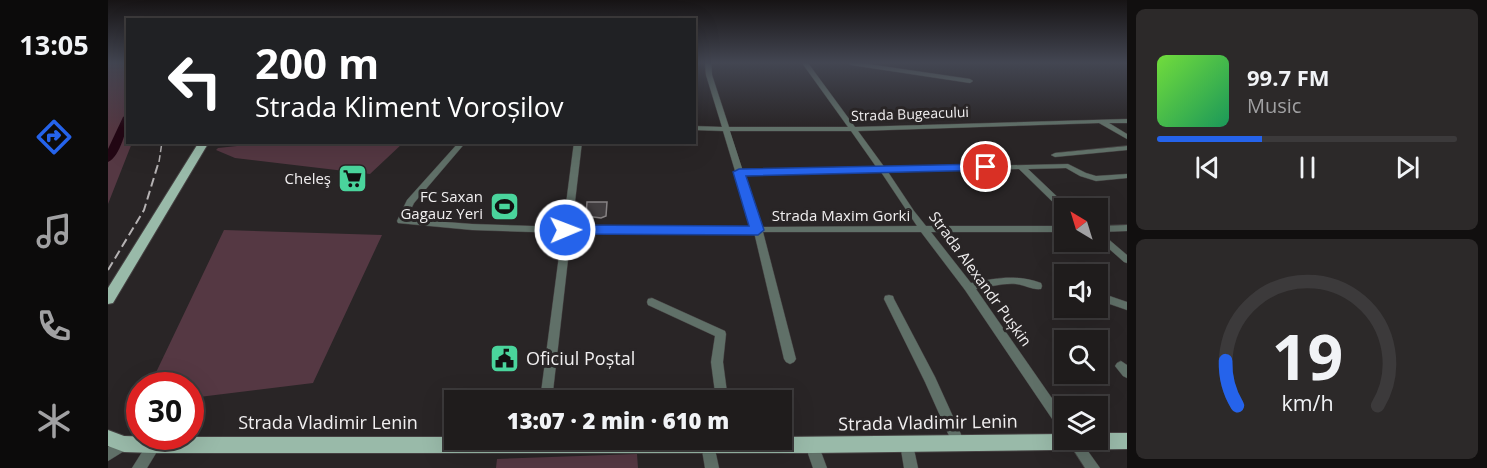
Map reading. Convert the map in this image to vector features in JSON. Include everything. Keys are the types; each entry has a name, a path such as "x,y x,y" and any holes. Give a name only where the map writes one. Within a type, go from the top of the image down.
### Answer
{"main road":[{"path":"108,300 203,144"},
{"name":"Strada Vladimir Lenin","path":"792,444 959,443 1054,437"},
{"name":"Strada Vladimir Lenin","path":"1108,439 1127,441"},
{"name":"Strada Vladimir Lenin","path":"204,445 444,443"}],"street":[{"path":"712,85 758,230 790,359"},
{"name":"Strada Alexandr Pușkin","path":"821,85 883,170 911,213 969,287 1054,411"},
{"path":"1100,121 1127,137"},
{"name":"Strada Bugeacului","path":"696,128 727,130 852,128 1127,121"},
{"name":"Strada Maxim Gorki","path":"461,144 410,201 401,221 472,227 565,230 1054,229"},
{"path":"547,390 565,230 578,144"},
{"path":"1055,155 1127,148"},
{"path":"739,172 1068,166 1089,178 1127,176"},
{"path":"1021,167 1054,198"},
{"path":"1108,229 1127,228"},
{"path":"1108,243 1127,260"},
{"path":"969,287 1014,279 1037,286"},
{"path":"889,299 931,381 959,443"},
{"path":"1108,299 1127,306"},
{"path":"652,302 721,334 717,362 721,390"},
{"path":"108,455 116,441"},
{"path":"907,444 911,468"},
{"path":"812,445 820,468"},
{"path":"139,468 151,450"},
{"path":"709,450 712,468"},
{"name":"Strada Alexandr Pușkin","path":"1081,450 1093,468"}],"shaded area":[{"path":"108,85 126,85 126,144 132,144 108,204"},
{"path":"243,144 402,144 370,174 235,158 216,150"},
{"path":"224,230 382,235 313,383 204,396 204,372 156,372"},
{"path":"637,454 638,468 496,468 497,459"}],"building":[{"path":"587,202 607,202 606,216 601,218 586,216"}],"waterway":[{"path":"108,159 126,121"}],"railway":[{"path":"159,162 162,144"},
{"path":"108,270 144,210 159,161"}],"place":[{"name":"Cheleş","path":"352,179"},
{"name":"FC Saxan Gagauz Yeri","path":"504,206"},
{"name":"Oficiul Poștal","path":"505,359"}],"route":[{"path":"565,230 758,230 739,172 986,167"}]}
